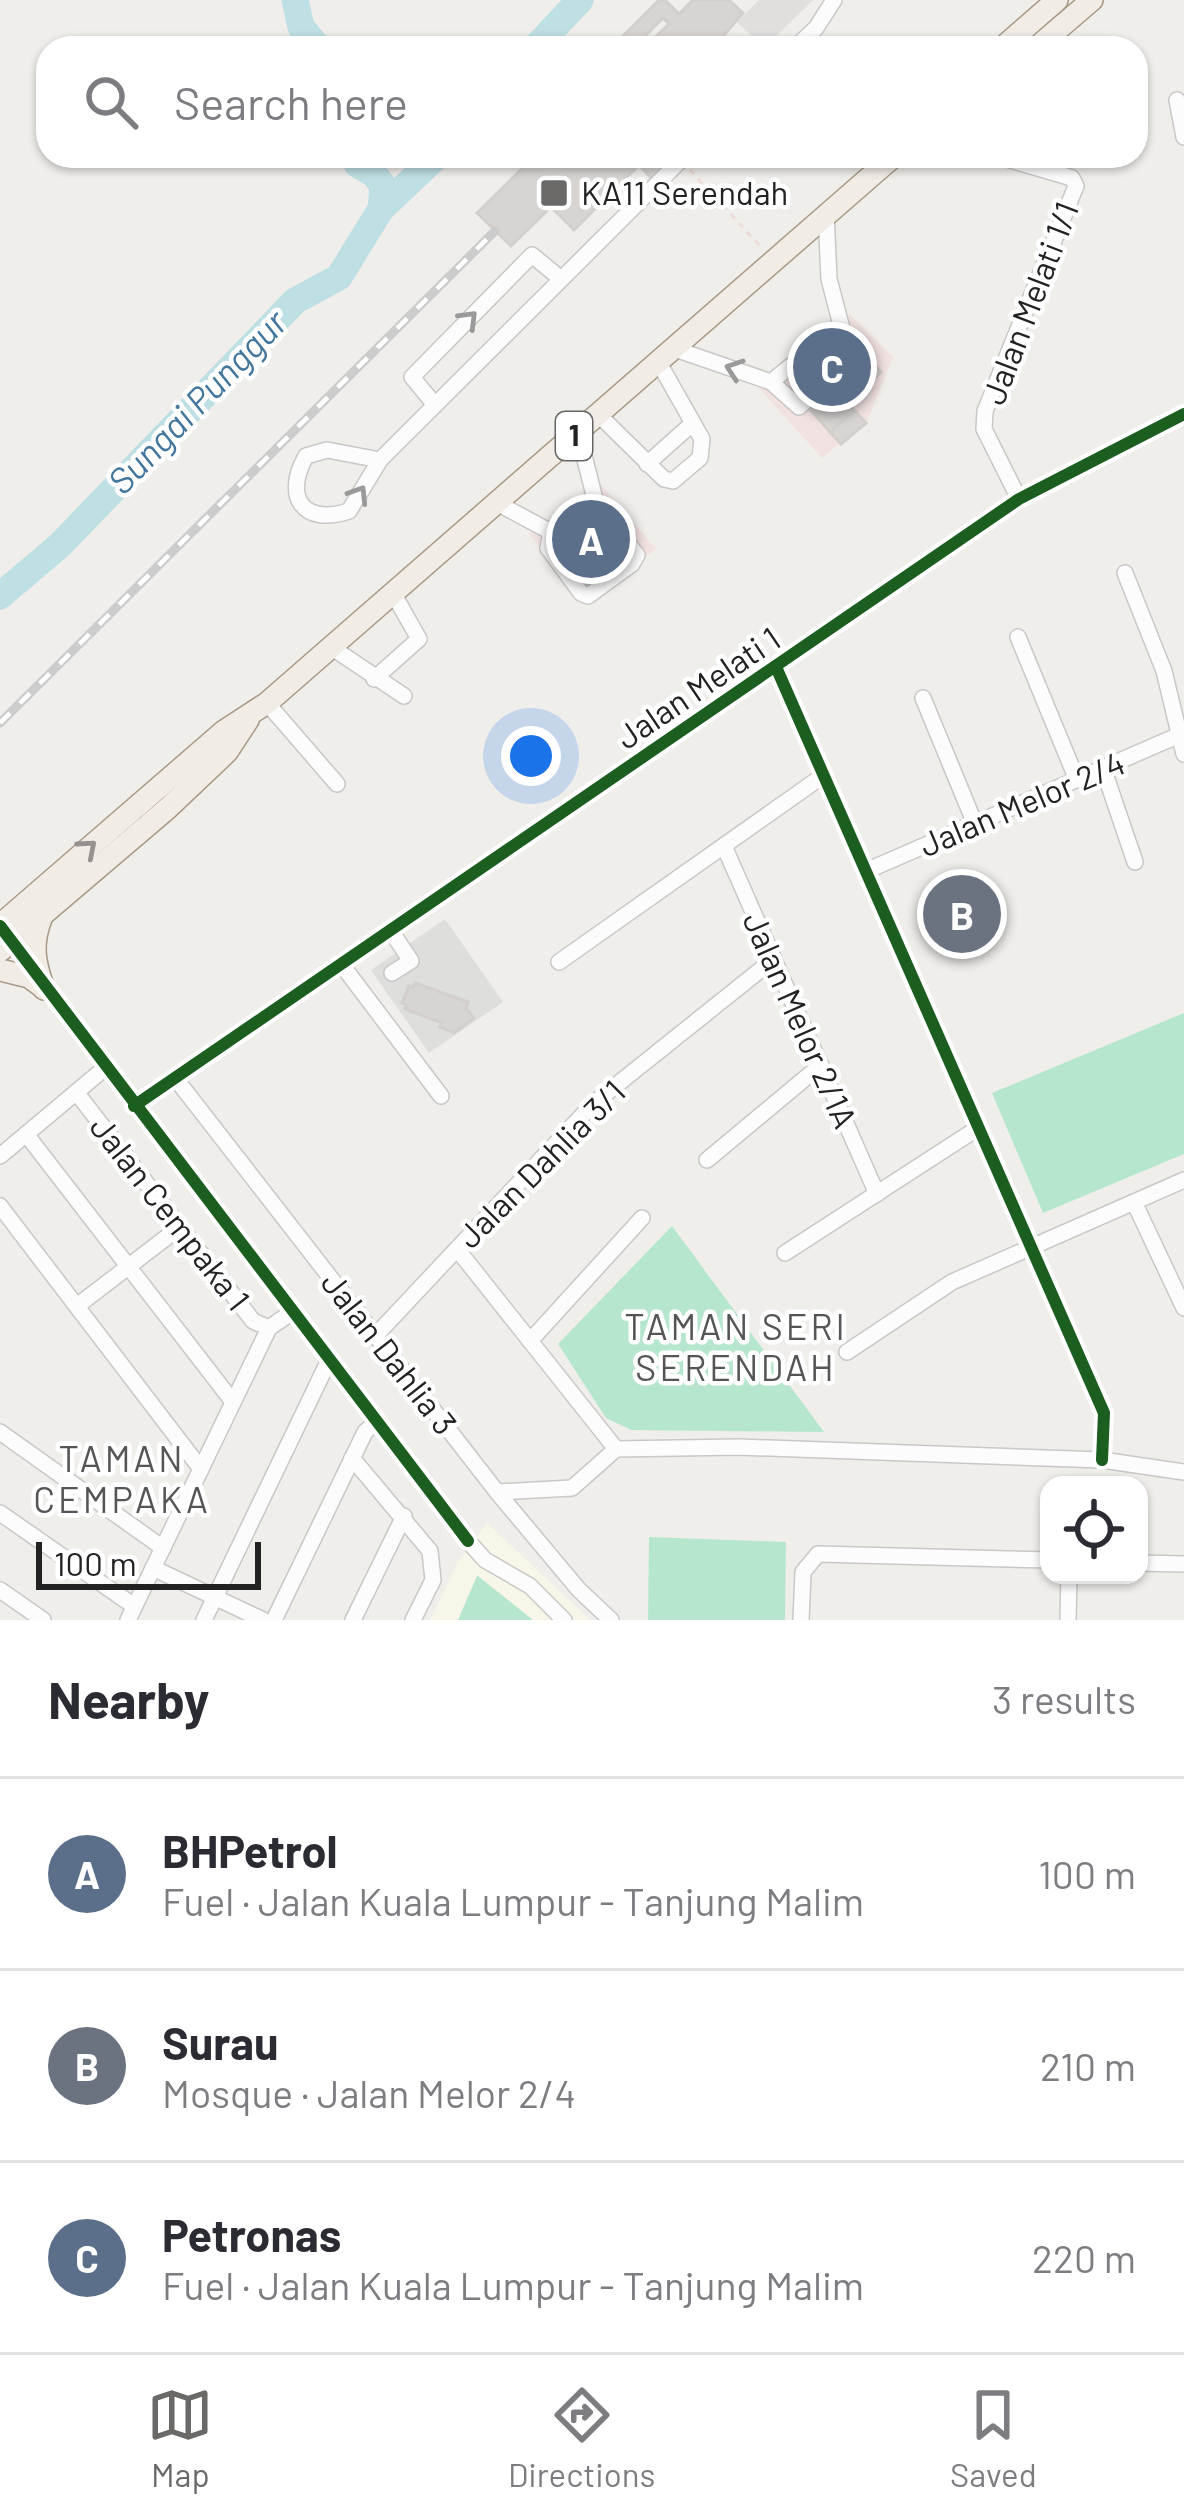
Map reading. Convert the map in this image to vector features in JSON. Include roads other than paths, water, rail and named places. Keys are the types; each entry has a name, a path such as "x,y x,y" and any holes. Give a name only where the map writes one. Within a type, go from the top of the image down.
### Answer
{"main road":[{"path":"1016,36 1057,0"},
{"path":"1050,36 1092,0"},
{"name":"1","path":"3,936 224,731 260,709 880,168"},
{"name":"1","path":"3,936 42,916 198,780 260,709"},
{"path":"42,916 33,954 44,989"},
{"path":"0,970 29,976 44,989"}],"street":[{"path":"808,36 834,0"},
{"path":"1177,100 1184,137"},
{"path":"380,460 327,450 306,456 295,476 296,494 308,511 327,518 350,511 380,460 673,168"},
{"name":"Jalan Melati 1/1","path":"1019,499 984,429 985,411 1076,186 1072,178 1038,168"},
{"path":"667,356 771,382 799,407 845,364 830,279 826,213"},
{"path":"435,405 412,376 532,255 561,279"},
{"path":"771,382 841,325"},
{"path":"598,415 664,479 682,476 704,450 667,356"},
{"name":"Jalan Melati 1","path":"134,1106 1019,499 1184,414"},
{"path":"647,464 693,423"},
{"path":"550,532 548,548 588,596 632,564 637,555 596,503 578,432"},
{"path":"497,503 550,532"},
{"path":"550,532 596,503"},
{"path":"1125,573 1164,671 1184,754"},
{"path":"374,679 419,639 393,593"},
{"path":"1018,637 1077,780"},
{"path":"331,647 404,696"},
{"path":"1164,671 1184,664"},
{"path":"776,667 1104,1413 1102,1460"},
{"path":"923,698 974,824"},
{"path":"260,709 338,784"},
{"name":"Jalan Melor 2/4","path":"866,872 1178,736"},
{"path":"1103,768 1135,862"},
{"path":"559,962 824,776"},
{"name":"Jalan Melor 2/1A","path":"724,846 877,1194"},
{"path":"391,931 411,961 392,974"},
{"path":"3,936 467,1541 485,1560 530,1586 564,1620"},
{"name":"Jalan Dahlia 3/1","path":"376,1335 594,1103 774,959"},
{"path":"342,965 441,1096"},
{"path":"707,1160 820,1065"},
{"path":"0,1156 105,1068"},
{"name":"Jalan Dahlia 3","path":"176,1079 497,1492 611,1620"},
{"name":"Jalan Cempaka 1","path":"76,1093 254,1321 269,1328"},
{"path":"785,1253 979,1128"},
{"path":"26,1134 233,1402"},
{"path":"847,1352 952,1282 1184,1180"},
{"path":"1134,1202 1184,1308"},
{"path":"0,1207 201,1469"},
{"path":"530,1341 642,1219"},
{"path":"77,1306 180,1227"},
{"path":"457,1249 616,1449"},
{"path":"0,1513 131,1613 269,1328 292,1312"},
{"path":"204,1620 329,1360"},
{"path":"274,1620 364,1432 376,1422"},
{"path":"0,1432 163,1548"},
{"path":"497,1492 572,1488 616,1449 738,1447 1102,1460 1184,1472"},
{"path":"352,1458 430,1551 433,1580 413,1620"},
{"path":"353,1620 404,1516"},
{"path":"800,1620 803,1572 818,1554 1040,1560"},
{"path":"1148,1563 1184,1564"},
{"path":"153,1568 263,1620"},
{"path":"1068,1620 1069,1584"},
{"path":"0,1590 43,1620"}],"waterway":[{"path":"295,0 301,27 309,36"},
{"name":"Sungai Punggur","path":"546,36 580,0"},
{"path":"364,168 383,186 381,209"},
{"name":"Sungai Punggur","path":"0,596 60,545 295,301 339,277 381,209 424,168"}],"railway":[{"path":"0,723 495,231"}],"place":[{"name":"KA11 Serendah","path":"554,193"},
{"name":"Petronas","path":"832,367"},
{"name":"BHPetrol","path":"591,539"},
{"name":"Surau","path":"962,914"}],"district":[{"name":"TAMAN SERI SERENDAH","path":"736,1348"},
{"name":"TAMAN CEMPAKA","path":"122,1480"}]}
